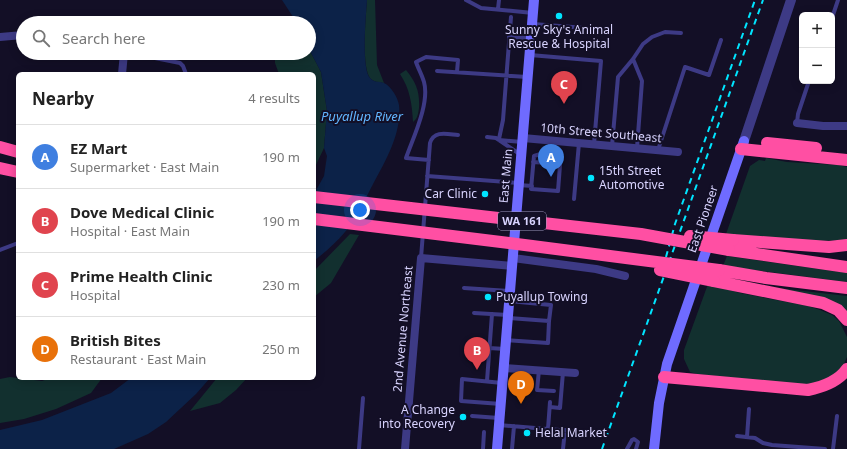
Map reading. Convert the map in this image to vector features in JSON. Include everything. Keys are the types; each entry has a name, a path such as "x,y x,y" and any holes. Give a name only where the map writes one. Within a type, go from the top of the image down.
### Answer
{"highway":[{"path":"743,145 847,152"},
{"path":"743,145 847,160"},
{"path":"0,147 16,151"},
{"path":"0,168 16,172"},
{"name":"WA 161","path":"316,197 731,245 847,266"},
{"name":"WA 161","path":"316,219 569,251 717,276"},
{"path":"731,245 829,247 847,245"},
{"path":"717,276 766,278 847,288"},
{"path":"717,276 823,303 838,310 847,320"},
{"path":"663,381 808,390 819,388 832,382 842,375 847,369"},
{"path":"663,381 810,396 825,393 847,381"}],"main road":[{"name":"East Main","path":"497,449 534,0"},
{"name":"East Pioneer","path":"654,449 663,381 672,347 743,145"}],"street":[{"name":"East Pioneer","path":"743,145 791,0"},
{"path":"0,37 16,36"},
{"path":"122,72 123,60"},
{"path":"797,123 846,125"},
{"name":"10th Street Southeast","path":"522,140 550,140 678,152"},
{"path":"421,258 512,262 596,269 624,276"},
{"name":"2nd Avenue Northeast","path":"405,449 421,258"},
{"path":"504,368 575,373"}],"lane":[{"path":"466,0 481,8 533,13"},
{"path":"498,9 499,0"},
{"path":"834,12 838,0"},
{"path":"499,140 503,120 511,17"},
{"path":"532,24 599,29"},
{"path":"612,146 618,77 643,44 652,37 666,32 680,33"},
{"path":"509,38 531,38"},
{"path":"658,150 685,67 709,75 721,40"},
{"path":"530,55 601,61 594,144"},
{"path":"429,160 406,158 424,104 424,82 416,62 426,57 458,60 457,72"},
{"path":"633,59 642,81 637,148"},
{"path":"165,60 180,63 185,72"},
{"path":"438,71 528,77"},
{"path":"797,123 798,114 808,84"},
{"path":"421,258 430,143 433,136 440,133 458,135"},
{"path":"487,137 496,138 521,155"},
{"path":"499,140 522,140"},
{"path":"550,140 550,151"},
{"path":"574,199 579,143"},
{"path":"550,151 561,152 558,191 531,189 534,156 550,151"},
{"path":"533,162 560,164"},
{"path":"428,176 532,186"},
{"path":"0,250 16,244"},
{"path":"464,288 551,305 548,343 505,345 489,348"},
{"path":"474,313 549,321"},
{"path":"486,381 492,314"},
{"path":"538,370 537,390 554,391"},
{"path":"548,429 550,404 560,408 563,372"},
{"path":"501,404 461,401 462,379 502,383"},
{"path":"359,449 363,398"},
{"path":"747,437 749,409"},
{"path":"472,416 514,426 572,431"},
{"path":"833,449 837,416"},
{"path":"512,449 514,426"},
{"path":"563,449 564,430"},
{"path":"483,449 484,432"},
{"path":"738,436 755,438 772,445 825,449"},
{"path":"627,449 634,439 638,442 636,449"},
{"path":"762,442 762,449"}],"green space":[{"path":"367,0 375,0 377,65 384,83 376,82 370,78 367,72 365,40"},
{"path":"275,60 315,60 321,72 327,111 324,148 316,165 316,72 278,72"},
{"path":"406,70 415,83 419,97 418,114 413,122 410,97 400,74"},
{"path":"766,158 787,162 838,165 847,167 847,240 818,241 726,234 750,166 759,160 765,161"},
{"path":"350,234 359,235 331,283 316,295 316,269"},
{"path":"727,256 847,273 847,282 723,266"},
{"path":"708,284 740,293 808,306 832,315 839,321 847,337 847,357 843,366 828,380 805,385 697,374 690,372 684,359 684,350"},
{"path":"778,288 847,296 847,312"},
{"path":"10,377 16,378 16,380 42,381 101,380 91,393 56,409 24,419 0,423 0,379"},
{"path":"215,380 245,380 220,403 190,411"}],"water":[{"name":"Puyallup River","path":"282,0 367,0 365,53 367,72 372,80 384,83 392,89 399,105 398,127 395,138 360,211 342,236 316,259 316,190 324,176 327,156 324,148 327,111 321,72 315,60 316,60 316,16 292,16"},
{"path":"128,380 208,380 196,394 166,422 148,434 114,449 0,449 0,430 42,420 111,393"}],"railway":[{"path":"666,257 675,224 755,0"},
{"path":"602,449 763,0"}],"place":[{"name":"Sunny Sky's Animal Rescue & Hospital","path":"559,16"},
{"name":"Prime Health Clinic","path":"564,104"},
{"name":"EZ Mart","path":"551,177"},
{"name":"15th Street Automotive","path":"591,178"},
{"name":"Car Clinic","path":"485,194"},
{"name":"Puyallup Towing","path":"488,297"},
{"name":"Dove Medical Clinic","path":"477,370"},
{"name":"British Bites","path":"521,404"},
{"name":"A Change into Recovery","path":"463,417"},
{"name":"Helal Market","path":"527,433"}]}
